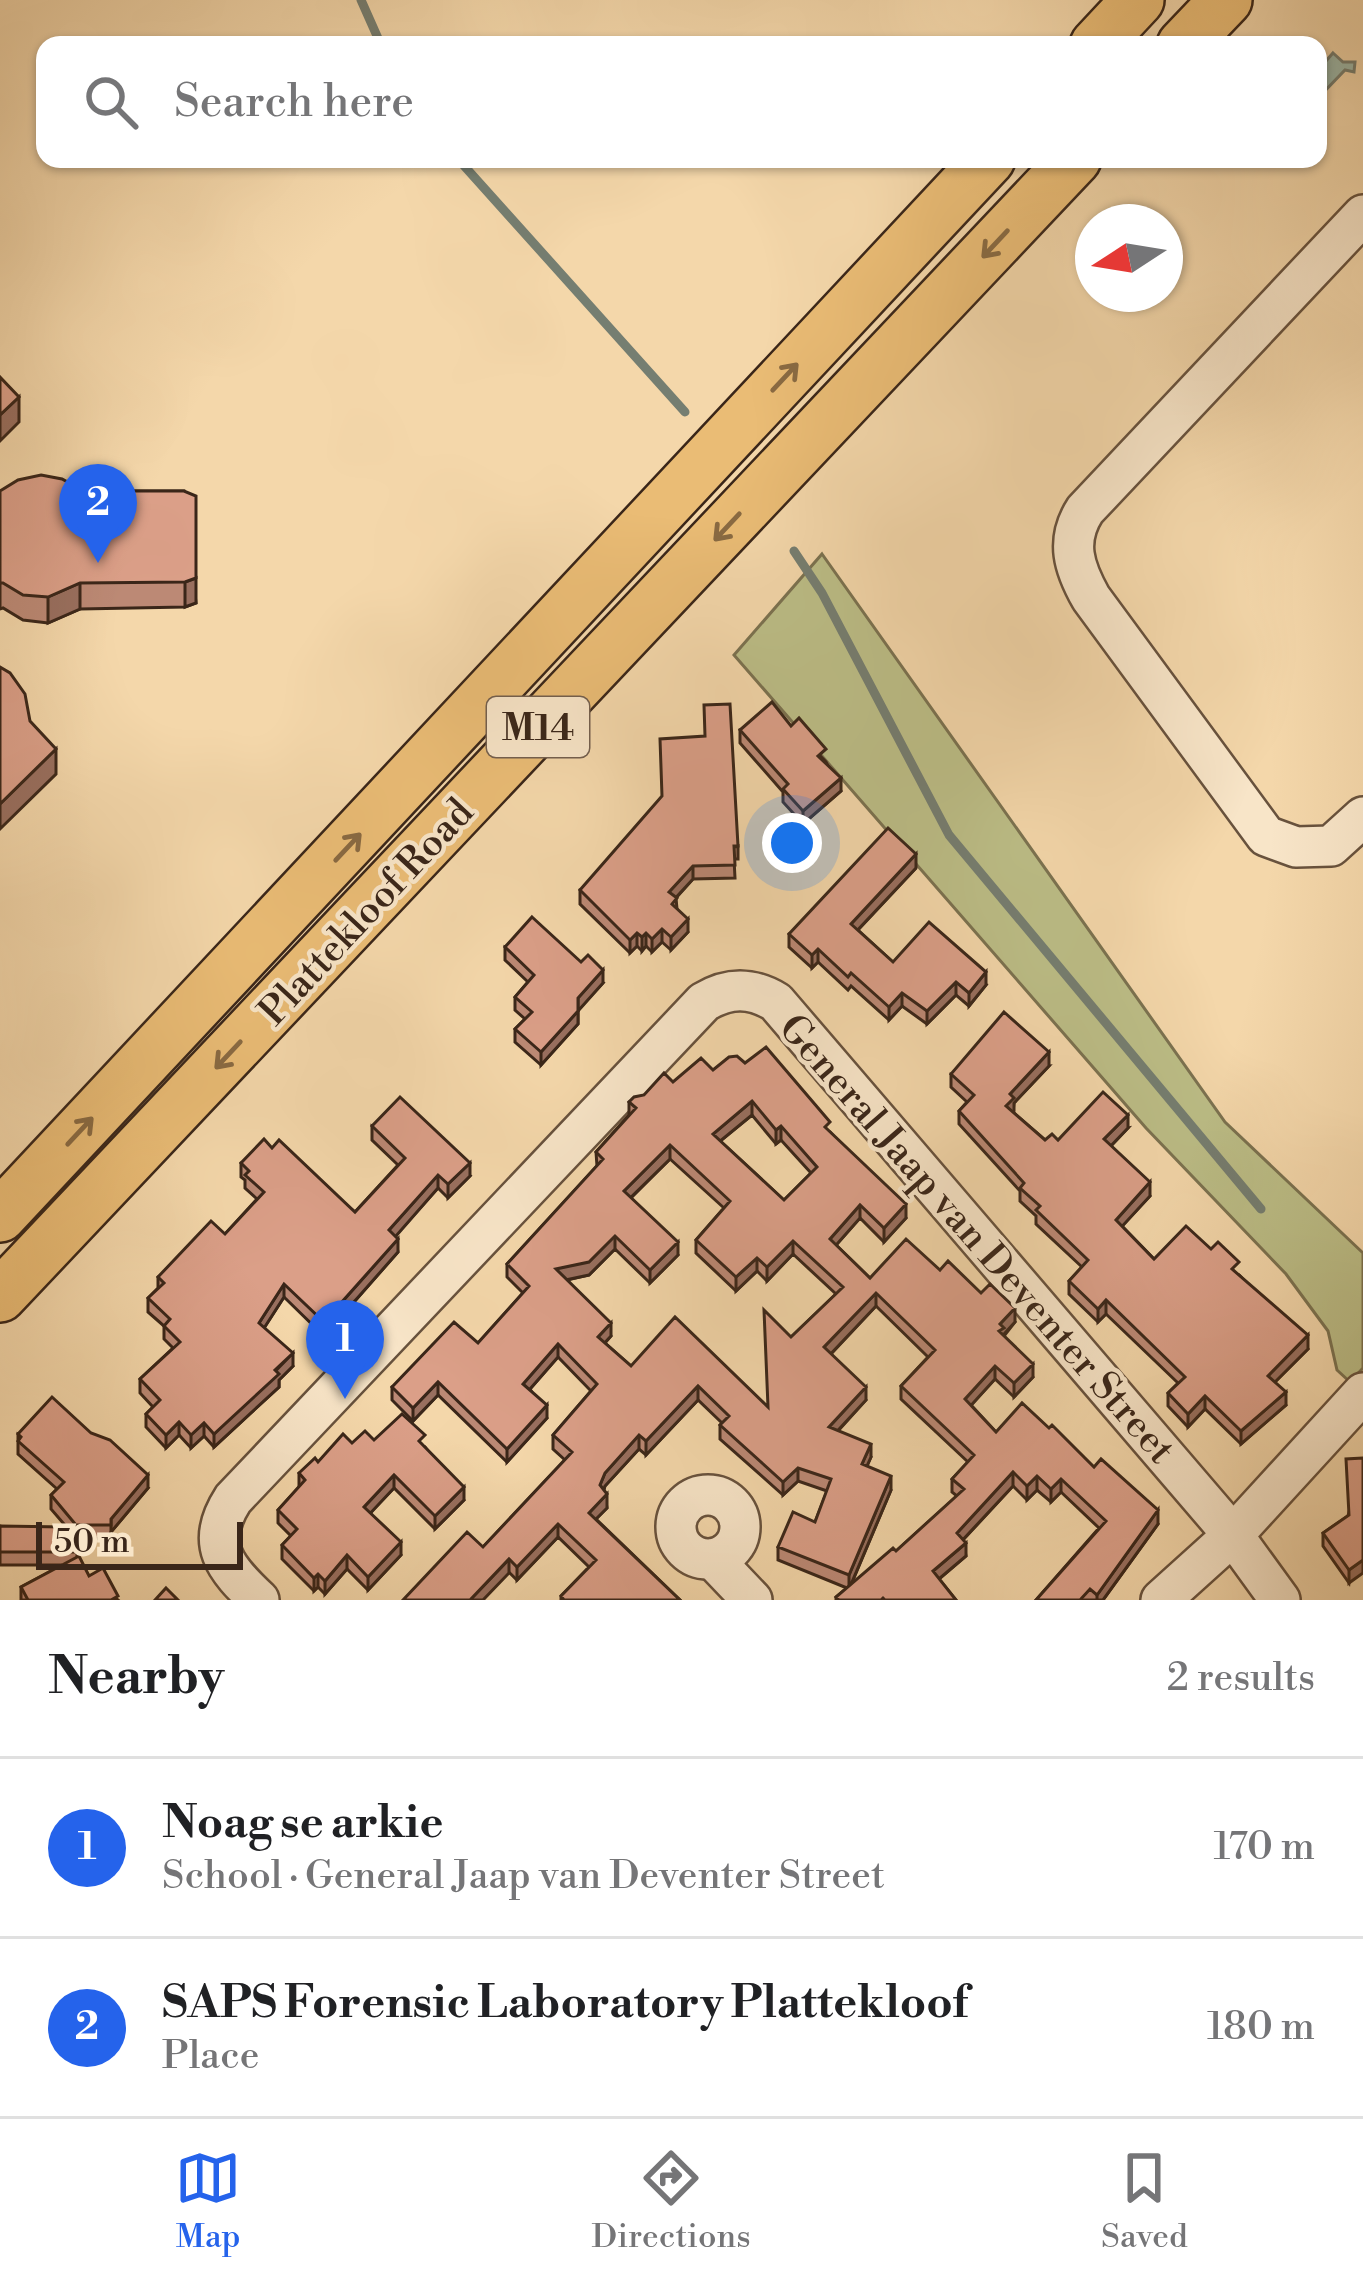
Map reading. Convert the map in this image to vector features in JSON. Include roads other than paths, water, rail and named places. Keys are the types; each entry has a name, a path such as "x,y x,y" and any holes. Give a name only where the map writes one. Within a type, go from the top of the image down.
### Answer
{"main road":[{"path":"1104,36 1138,0"},
{"path":"1192,36 1226,0"},
{"name":"Plattekloof Road","path":"0,1216 981,168"},
{"name":"Plattekloof Road","path":"0,1296 1067,168"}],"street":[{"path":"1363,214 1085,510 1076,524 1072,556 1091,598 1266,836 1296,847 1331,846 1363,817"},
{"name":"General Jaap van Deventer Street","path":"259,1600 222,1557 219,1528 233,1499 704,1002 737,990 776,1002 1233,1535 1280,1600"},
{"path":"1161,1600 1233,1535 1363,1393"},
{"path":"713,1558 752,1600"}],"waterway":[{"path":"361,0 377,36"},
{"path":"466,168 685,412"},
{"path":"794,551 822,593 949,835 1261,1209"}],"place":[{"name":"SAPS Forensic Laboratory Plattekloof","path":"98,563"},
{"name":"Noag se arkie","path":"345,1399"}]}
